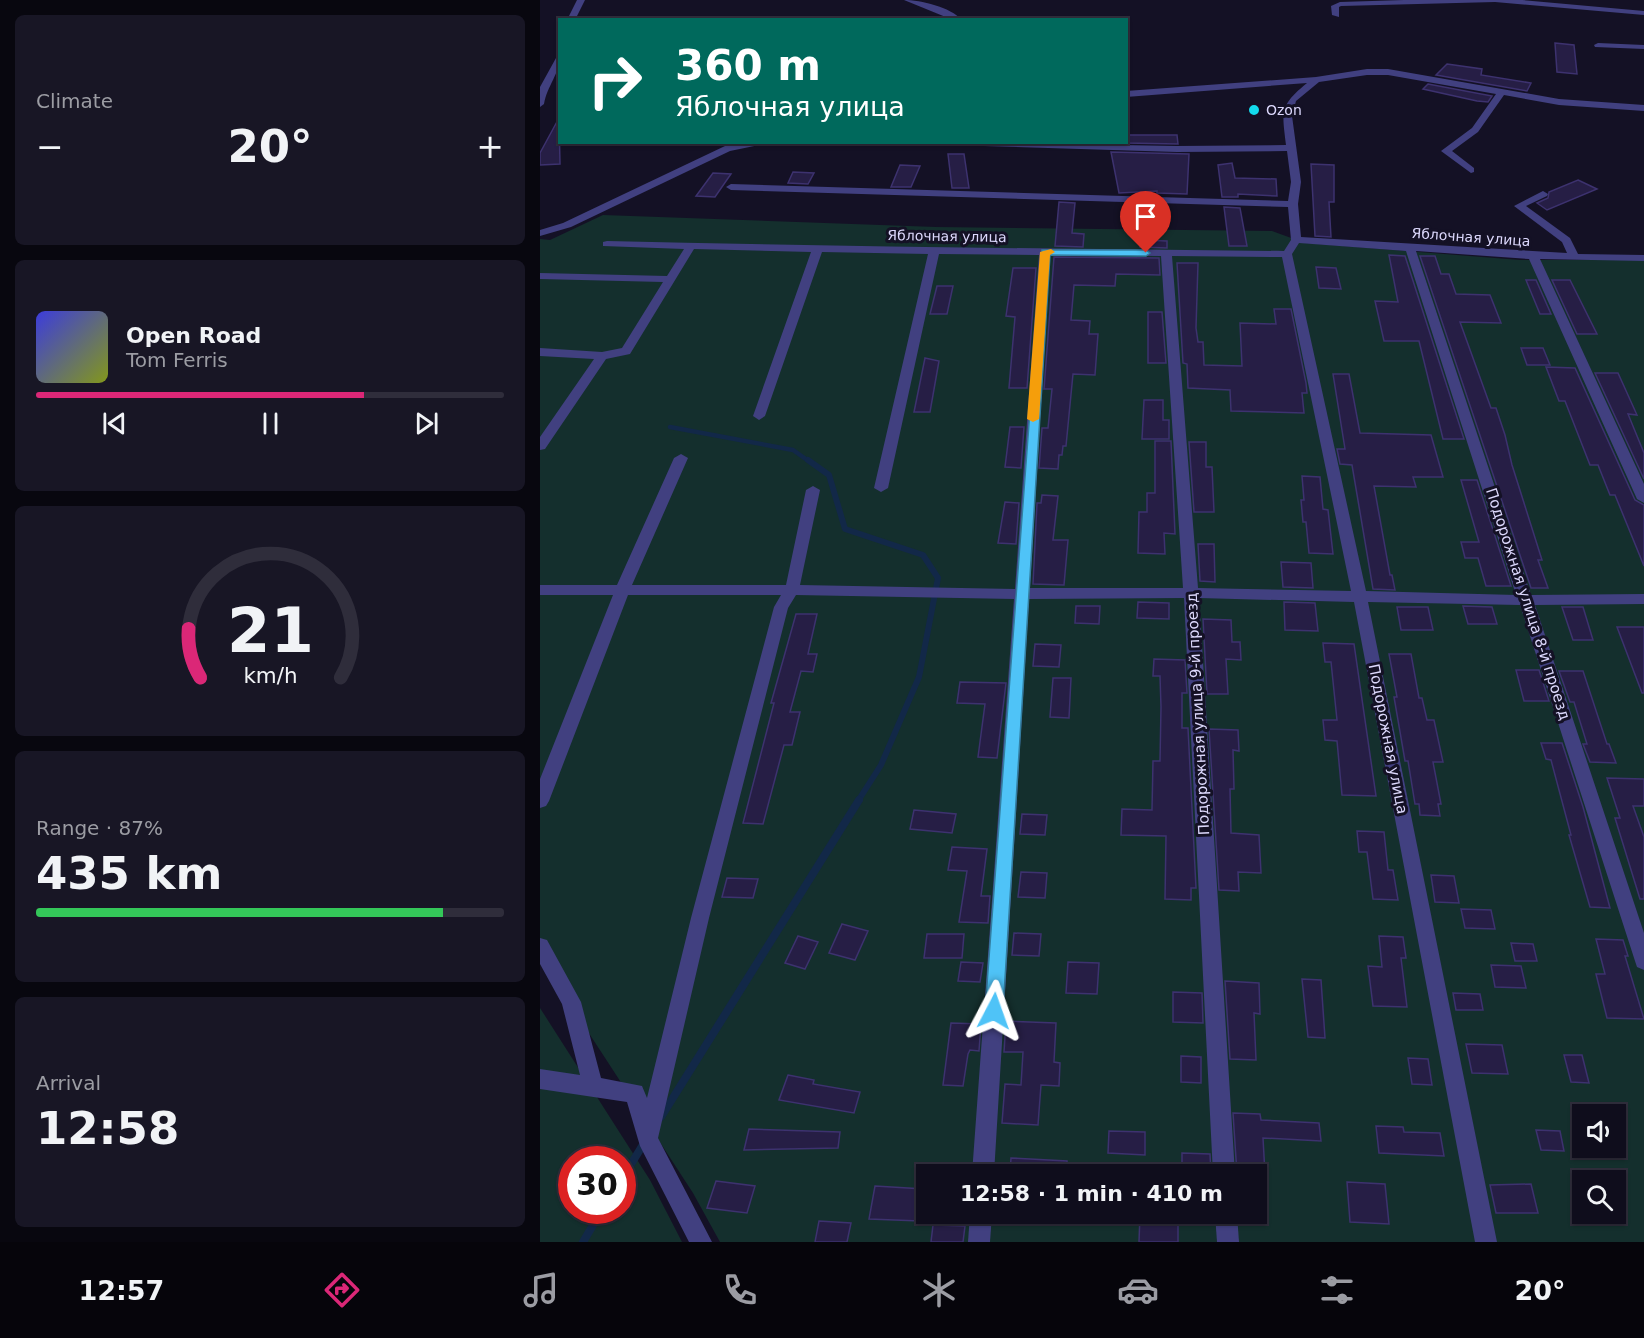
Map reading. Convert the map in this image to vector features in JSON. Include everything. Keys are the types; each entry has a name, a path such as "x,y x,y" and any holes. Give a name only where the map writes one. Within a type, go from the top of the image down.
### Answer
{"street":[{"path":"572,18 582,0"},
{"path":"908,0 956,18"},
{"path":"1336,15 1335,6 1340,4 1495,0 1644,13"},
{"path":"1598,45 1644,47"},
{"path":"540,104 542,91 558,62"},
{"path":"1128,94 1316,80 1344,75 1388,72 1559,102 1644,108"},
{"name":"Подорожная улица","path":"1316,80 1292,100 1287,116 1296,183 1292,247 1486,1242"},
{"path":"1471,170 1446,151 1475,129 1502,92"},
{"path":"540,233 567,225 728,148 755,144"},
{"path":"1025,144 1290,148"},
{"path":"731,187 1293,204"},
{"path":"1543,194 1519,206 1566,240 1574,257"},
{"name":"Яблочная улица","path":"607,244 1166,253 1292,247 1410,248 1533,256 1644,258"},
{"path":"540,352 602,356 626,351 692,244"},
{"path":"759,416 818,248"},
{"name":"Подорожная улица 8-й проезд","path":"1410,248 1644,961"},
{"path":"881,488 934,251"},
{"path":"984,1164 1045,252"},
{"name":"Подорожная улица 9-й проезд","path":"1166,253 1191,593 1223,1164"},
{"path":"1533,256 1644,499"},
{"path":"540,276 670,279"},
{"path":"540,446 546,426 602,356"},
{"path":"540,801 622,591 681,458"},
{"path":"647,1139 700,918 781,608 792,590 813,490"},
{"path":"540,590 792,590 935,594 1191,593 1527,600 1644,599"},
{"path":"540,946 572,1002 593,1085"},
{"path":"540,1079 635,1093 647,1139 701,1242"},
{"path":"979,1242 980,1224"},
{"path":"1227,1224 1228,1242"}],"green space":[{"path":"603,215 936,227 1272,231 1305,243 1520,260 1644,260 1644,1242 720,1242 693,1193 540,958 540,239 550,240"},
{"path":"540,1008 628,1146 558,1146 558,1224 636,1224 636,1158 682,1242 540,1242"}],"building":[{"path":"1555,43 1574,45 1577,74 1557,72"},
{"path":"1447,64 1482,69 1481,75 1531,83 1527,91 1436,75"},
{"path":"1428,84 1492,96 1488,102 1477,101 1423,89"},
{"path":"558,120 560,164 540,165 540,153"},
{"path":"1128,135 1177,135 1178,144 1128,143"},
{"path":"1111,152 1189,154 1187,194 1157,193 1157,191 1119,193"},
{"path":"948,154 964,154 969,188 952,188"},
{"path":"1232,163 1235,178 1276,179 1277,196 1238,194 1238,197 1222,197 1218,165"},
{"path":"1311,164 1334,165 1334,202 1329,202 1331,237 1315,236"},
{"path":"900,165 920,166 911,187 891,187"},
{"path":"793,172 814,173 808,184 788,183"},
{"path":"713,173 731,174 715,197 696,196"},
{"path":"1578,180 1597,189 1547,210 1537,203 1548,198 1549,192"},
{"path":"1059,202 1075,203 1072,233 1084,234 1083,247 1055,246"},
{"path":"1224,207 1240,208 1247,246 1229,246"},
{"path":"1140,240 1167,241 1167,248 1140,247"},
{"path":"1389,255 1405,256 1464,439 1443,439 1419,341 1384,341 1375,301 1398,302"},
{"path":"1420,256 1435,256 1441,274 1449,274 1456,294 1490,295 1501,323 1460,322 1491,408 1496,408 1505,435 1512,465 1542,560 1538,560 1548,588 1531,588"},
{"path":"1054,257 1159,258 1160,275 1116,274 1115,286 1074,285 1071,320 1090,321 1089,334 1098,334 1095,375 1073,374 1066,446 1063,446 1062,455 1059,455 1058,469 1039,468 1042,428 1048,428 1052,389 1044,389"},
{"path":"1177,263 1198,263 1196,328 1198,342 1203,342 1204,365 1242,366 1240,323 1276,324 1274,309 1291,309 1306,383 1307,393 1302,393 1304,413 1231,411 1230,390 1188,388 1187,364 1183,363"},
{"path":"1316,267 1336,268 1341,289 1319,288"},
{"path":"1013,268 1036,268 1027,388 1009,388 1015,317 1006,316"},
{"path":"1526,280 1536,280 1551,314 1540,314"},
{"path":"1552,280 1570,280 1597,334 1577,334"},
{"path":"937,286 953,286 947,314 930,314"},
{"path":"1148,312 1162,312 1166,363 1148,363"},
{"path":"1521,348 1543,348 1550,365 1527,365"},
{"path":"925,358 939,361 930,412 914,412"},
{"path":"1546,367 1575,368 1635,500 1644,505 1644,566 1615,495 1610,495 1598,465 1590,465 1565,401 1559,401"},
{"path":"1595,373 1618,373 1637,415 1628,414 1644,453 1644,479"},
{"path":"1333,374 1349,374 1360,433 1431,435 1443,477 1413,477 1416,487 1374,486 1390,575 1392,575 1395,590 1373,589 1352,465 1340,464 1337,449 1345,449"},
{"path":"1144,400 1163,400 1163,420 1169,420 1169,439 1142,439"},
{"path":"1010,427 1024,427 1021,468 1005,467"},
{"path":"1155,441 1171,441 1175,534 1164,533 1165,554 1138,553 1139,512 1147,512 1147,493 1155,493"},
{"path":"1189,442 1206,442 1206,467 1212,467 1214,512 1194,512"},
{"path":"1302,476 1320,477 1323,509 1328,510 1333,554 1309,553 1301,500 1304,500"},
{"path":"1461,480 1477,480 1511,586 1486,586 1478,558 1465,558 1461,542 1479,542"},
{"path":"1042,495 1058,496 1053,540 1068,540 1064,585 1033,584 1037,503 1041,503"},
{"path":"1005,502 1019,503 1016,544 998,543"},
{"path":"1198,544 1214,544 1215,582 1200,581"},
{"path":"1281,562 1311,563 1313,588 1283,587"},
{"path":"1138,602 1169,603 1169,619 1137,618"},
{"path":"1284,602 1315,603 1318,631 1285,630"},
{"path":"1076,606 1100,606 1099,624 1075,623"},
{"path":"1463,606 1492,607 1497,624 1468,624"},
{"path":"1397,607 1428,607 1433,630 1401,630"},
{"path":"1562,607 1583,607 1593,640 1573,640"},
{"path":"796,614 817,614 808,654 817,654 813,672 801,671 790,712 800,712 792,745 784,745 763,824 743,823 774,703 771,703"},
{"path":"1203,619 1231,620 1232,642 1240,642 1241,660 1226,659 1228,694 1207,694"},
{"path":"1617,627 1644,627 1644,693 1642,693"},
{"path":"1323,643 1354,644 1376,796 1342,795 1337,741 1325,740 1323,720 1337,720 1331,662 1325,662"},
{"path":"1035,644 1061,645 1059,667 1033,666"},
{"path":"1389,654 1411,654 1419,698 1422,698 1427,720 1434,720 1443,762 1433,762 1441,804 1438,804 1440,816 1420,815 1419,804 1415,804 1408,761 1405,761"},
{"path":"1154,659 1185,660 1187,693 1182,693 1182,728 1188,728 1196,888 1191,888 1191,900 1165,899 1166,836 1121,835 1122,809 1152,810 1153,761 1160,761 1161,707 1160,676 1153,676"},
{"path":"1516,670 1539,670 1549,701 1524,701"},
{"path":"1559,671 1583,671 1607,744 1609,744 1616,763 1590,762 1583,744 1587,744 1574,702 1570,702"},
{"path":"1053,678 1071,678 1069,718 1050,717"},
{"path":"960,682 1006,683 997,758 978,757 985,704 957,703"},
{"path":"1209,729 1238,730 1239,751 1233,750 1234,789 1230,789 1231,833 1259,835 1261,873 1238,872 1239,891 1219,890"},
{"path":"1541,743 1562,743 1583,807 1610,908 1590,907 1569,835 1571,835 1551,760 1546,759"},
{"path":"1607,778 1644,779 1644,806 1633,806 1644,837 1644,899 1640,899 1615,818 1620,818"},
{"path":"914,810 956,814 952,833 910,829"},
{"path":"1022,814 1047,815 1045,835 1020,834"},
{"path":"1357,831 1384,832 1388,870 1393,870 1398,900 1373,899 1367,852 1359,852"},
{"path":"952,847 987,849 981,896 990,896 988,923 959,922 967,871 948,870"},
{"path":"1021,872 1047,873 1045,898 1018,897"},
{"path":"1431,875 1454,876 1459,903 1435,902"},
{"path":"727,878 758,879 753,898 722,897"},
{"path":"1461,909 1491,910 1495,929 1465,928"},
{"path":"842,924 868,931 855,960 829,953"},
{"path":"1014,933 1041,934 1039,956 1012,955"},
{"path":"927,934 964,934 962,958 924,958"},
{"path":"798,936 818,942 805,969 785,963"},
{"path":"1379,936 1403,937 1406,958 1401,958 1407,1007 1373,1006 1368,966 1382,967"},
{"path":"1596,939 1623,940 1628,956 1625,956 1644,1019 1607,1018 1596,974 1605,974"},
{"path":"1511,943 1533,944 1537,961 1515,961"},
{"path":"961,962 983,963 980,982 958,981"},
{"path":"1068,962 1099,963 1097,994 1066,993"},
{"path":"1491,965 1521,966 1526,988 1495,987"},
{"path":"1302,979 1321,980 1325,1038 1308,1037"},
{"path":"1225,981 1259,983 1260,1014 1254,1013 1256,1060 1230,1059"},
{"path":"1173,992 1202,993 1203,1023 1173,1022"},
{"path":"1453,993 1480,994 1483,1010 1456,1010"},
{"path":"1006,1021 1056,1023 1054,1062 1060,1063 1059,1086 1041,1085 1038,1125 1002,1123 1005,1084 1021,1085 1023,1052 1004,1052"},
{"path":"951,1023 981,1024 979,1051 970,1050 968,1054 963,1086 943,1085"},
{"path":"1466,1044 1502,1045 1508,1074 1472,1073"},
{"path":"1564,1055 1582,1055 1589,1083 1571,1082"},
{"path":"1181,1056 1201,1057 1201,1083 1181,1082"},
{"path":"1408,1058 1428,1059 1432,1085 1412,1084"},
{"path":"788,1075 814,1080 813,1084 860,1092 854,1113 779,1100"},
{"path":"1233,1113 1260,1114 1261,1120 1319,1123 1321,1141 1263,1138 1264,1164 1236,1164"},
{"path":"1376,1126 1403,1127 1404,1132 1440,1133 1444,1156 1379,1153"},
{"path":"749,1129 840,1132 838,1148 744,1150"},
{"path":"1536,1130 1560,1131 1564,1151 1541,1150"},
{"path":"1109,1131 1145,1132 1145,1155 1108,1153"},
{"path":"1182,1153 1210,1154 1210,1164 1182,1164"},
{"path":"1011,1158 1067,1161 1067,1164 1011,1164"},
{"path":"716,1181 755,1186 747,1213 707,1208"},
{"path":"1347,1182 1385,1184 1389,1224 1350,1222"},
{"path":"1531,1184 1538,1213 1496,1213 1490,1185"},
{"path":"875,1186 916,1189 916,1221 869,1219"},
{"path":"819,1221 851,1223 847,1242 815,1242"},
{"path":"1140,1224 1178,1224 1178,1242 1139,1242"},
{"path":"933,1225 965,1226 963,1242 931,1242"}],"waterway":[{"path":"670,427 793,450 810,462"},
{"path":"808,460 829,475 845,529 923,555 938,578 919,677 881,765 858,801"},
{"path":"661,1117 859,800"},
{"path":"636,1156 644,1143"},
{"path":"583,1242 594,1224"}],"slow traffic":[{"path":"1033,419 1045,252 1051,252"}],"place":[{"name":"Ozon","path":"1254,110"}],"route":[{"path":"994,1011 1045,252 1146,253"}]}
